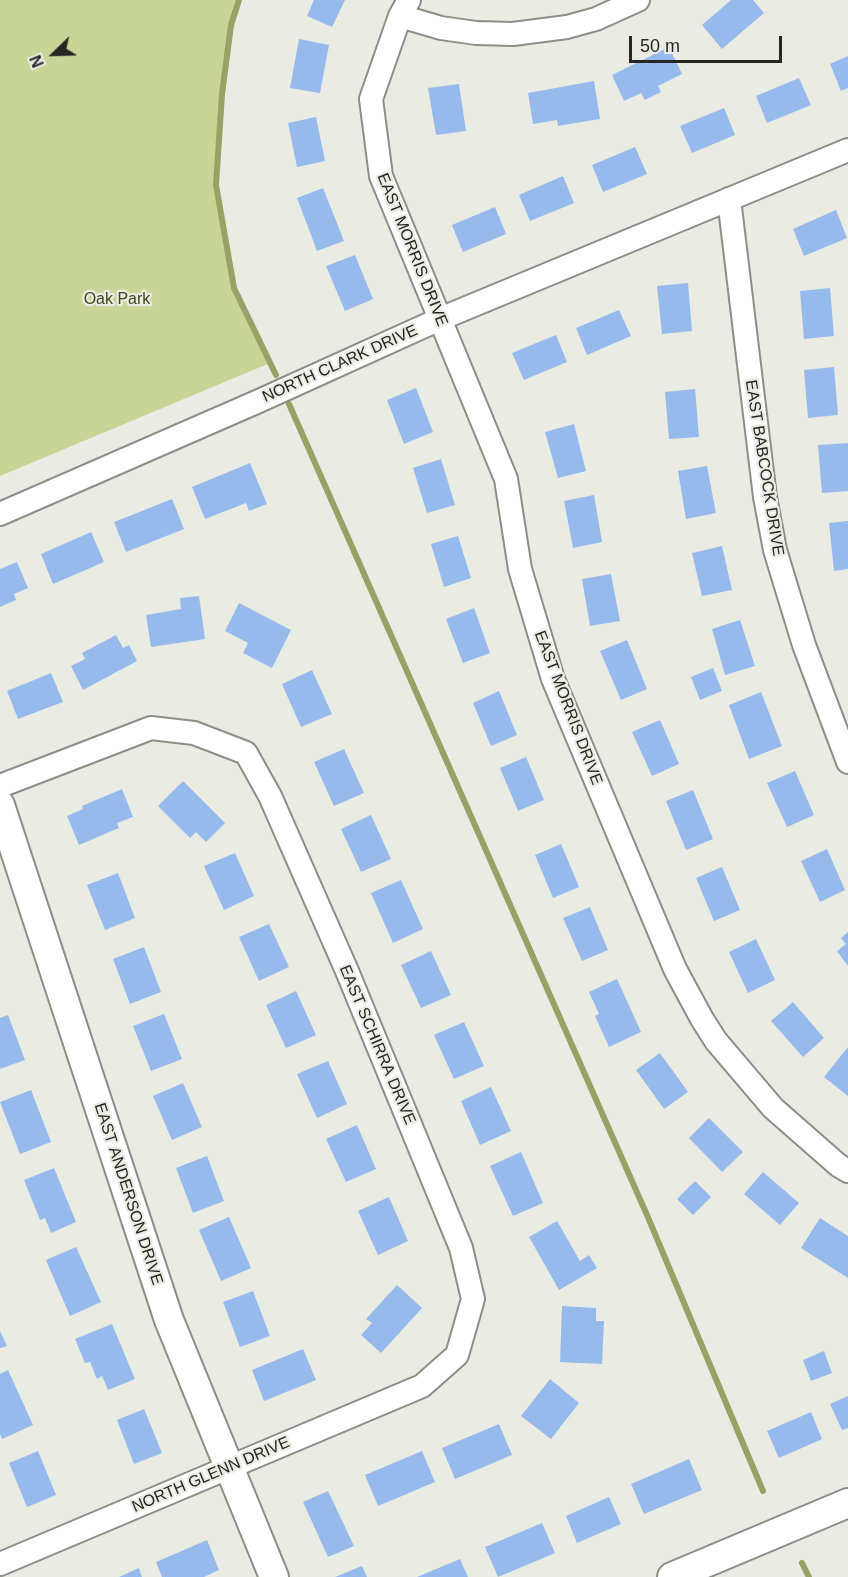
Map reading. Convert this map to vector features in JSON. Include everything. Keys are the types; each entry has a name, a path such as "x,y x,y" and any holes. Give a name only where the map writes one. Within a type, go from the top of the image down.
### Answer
{"street":[{"path":"404,8 441,28 476,33 513,34 567,27 596,19 638,0"},
{"name":"EAST MORRIS DRIVE","path":"404,8 371,99 381,176 506,479 520,569 547,661 675,969 716,1041 772,1108 848,1171"},
{"name":"NORTH CLARK DRIVE","path":"0,514 440,319 848,150"},
{"name":"EAST BABCOCK DRIVE","path":"729,199 765,498 775,550 804,645 848,762"},
{"name":"EAST SCHIRRA DRIVE","path":"0,786 151,728 194,733 246,753 270,796 347,971 461,1248 473,1299 457,1355 422,1386"},
{"name":"EAST ANDERSON DRIVE","path":"0,805 169,1320 274,1577"},
{"name":"NORTH GLENN DRIVE","path":"0,1564 422,1386"},
{"path":"672,1577 848,1503"}],"green space":[{"name":"Oak Park","path":"0,0 239,0 231,25 222,94 216,185 234,287 270,363 0,476"}],"building":[{"path":"314,0 345,0 332,27 307,16"},
{"path":"731,0 753,0 764,13 722,49 702,25"},
{"path":"299,39 329,45 320,93 290,88"},
{"path":"669,47 682,74 658,86 661,92 645,100 641,93 624,101 612,75"},
{"path":"848,56 848,88 841,91 830,64"},
{"path":"799,78 811,105 767,123 756,96"},
{"path":"594,81 600,119 558,126 557,120 533,124 528,93"},
{"path":"459,84 466,131 436,135 428,88"},
{"path":"724,108 735,135 692,153 680,126"},
{"path":"316,117 325,161 297,167 288,123"},
{"path":"635,147 647,174 603,192 592,165"},
{"path":"563,176 574,203 530,221 519,195"},
{"path":"323,188 344,241 317,251 297,198"},
{"path":"495,207 506,234 463,252 452,225"},
{"path":"836,210 847,238 804,256 793,229"},
{"path":"355,255 373,299 345,311 326,266"},
{"path":"688,283 692,331 662,334 657,286"},
{"path":"830,288 834,336 804,339 800,291"},
{"path":"619,310 631,336 587,355 576,328"},
{"path":"556,335 567,362 524,380 512,353"},
{"path":"834,367 838,415 808,418 804,370"},
{"path":"416,388 433,432 404,444 387,400"},
{"path":"695,389 699,437 669,439 665,392"},
{"path":"574,424 586,471 558,478 545,432"},
{"path":"848,443 848,491 822,493 818,445"},
{"path":"441,459 455,505 427,513 413,468"},
{"path":"250,463 267,504 249,511 246,503 205,519 192,487"},
{"path":"707,466 716,513 686,519 678,471"},
{"path":"594,495 602,542 573,548 564,501"},
{"path":"172,499 184,529 126,552 114,522"},
{"path":"848,521 848,569 834,571 829,523"},
{"path":"91,532 104,562 53,584 41,554"},
{"path":"458,536 471,578 444,587 431,544"},
{"path":"722,546 732,590 702,596 692,553"},
{"path":"17,562 28,588 14,594 16,600 0,607 0,569"},
{"path":"611,574 620,621 590,626 582,579"},
{"path":"199,596 205,639 151,647 146,615 181,609 180,598"},
{"path":"239,603 291,630 272,668 243,653 248,643 225,631"},
{"path":"474,608 490,653 463,663 446,619"},
{"path":"740,620 755,666 725,675 712,629"},
{"path":"116,635 123,648 129,645 137,661 83,690 71,666 85,659 82,653"},
{"path":"627,640 647,689 621,700 600,651"},
{"path":"713,668 722,691 700,700 691,677"},
{"path":"312,670 332,714 301,727 282,684"},
{"path":"51,673 63,702 18,719 7,691"},
{"path":"499,691 517,735 491,746 473,703"},
{"path":"761,692 782,746 749,759 729,705"},
{"path":"660,720 679,764 652,776 632,732"},
{"path":"344,749 364,793 334,806 314,762"},
{"path":"526,757 544,800 518,811 500,768"},
{"path":"795,771 814,815 787,827 767,783"},
{"path":"183,781 225,823 206,842 196,832 190,838 158,806"},
{"path":"122,789 133,817 117,823 119,828 79,845 67,816 83,809 82,806"},
{"path":"693,790 713,839 686,850 666,801"},
{"path":"371,815 391,859 361,872 341,829"},
{"path":"561,844 579,887 553,898 535,855"},
{"path":"827,849 845,890 820,902 801,861"},
{"path":"235,853 254,896 224,910 204,866"},
{"path":"722,867 740,910 714,921 696,878"},
{"path":"118,873 135,918 105,930 87,885"},
{"path":"401,880 423,929 393,943 371,893"},
{"path":"590,907 608,950 582,961 563,918"},
{"path":"269,924 289,967 259,981 239,937"},
{"path":"848,932 848,966 837,951 846,944 841,938"},
{"path":"756,939 775,980 748,993 729,952"},
{"path":"144,947 161,992 130,1004 113,959"},
{"path":"431,951 451,995 421,1008 401,965"},
{"path":"617,979 641,1032 609,1047 595,1016 599,1014 589,992"},
{"path":"296,991 316,1035 286,1048 266,1005"},
{"path":"793,1002 824,1038 803,1057 771,1021"},
{"path":"164,1014 182,1059 151,1071 133,1026"},
{"path":"8,1015 25,1060 0,1069 0,1018"},
{"path":"464,1022 484,1066 454,1079 434,1035"},
{"path":"848,1047 848,1096 824,1077"},
{"path":"660,1053 688,1092 664,1109 636,1070"},
{"path":"328,1061 347,1104 317,1118 297,1074"},
{"path":"183,1083 202,1127 172,1140 153,1096"},
{"path":"491,1087 511,1131 480,1145 461,1101"},
{"path":"31,1090 51,1142 20,1154 0,1102"},
{"path":"709,1118 743,1152 722,1172 689,1138"},
{"path":"357,1125 376,1169 346,1182 326,1139"},
{"path":"521,1152 543,1203 513,1216 490,1166"},
{"path":"207,1156 224,1201 193,1213 176,1168"},
{"path":"54,1168 76,1222 51,1233 45,1218 40,1220 24,1180"},
{"path":"763,1172 799,1203 780,1225 744,1194"},
{"path":"695,1181 711,1197 693,1215 677,1199"},
{"path":"389,1197 408,1241 378,1255 358,1211"},
{"path":"229,1217 251,1268 221,1281 199,1230"},
{"path":"820,1218 848,1236 848,1278 801,1248"},
{"path":"557,1221 580,1261 589,1255 597,1268 559,1290 529,1237"},
{"path":"76,1247 101,1302 70,1316 46,1260"},
{"path":"397,1285 422,1308 381,1353 361,1335 372,1323 366,1319"},
{"path":"253,1291 270,1336 240,1347 223,1302"},
{"path":"562,1306 596,1308 596,1321 604,1321 602,1364 560,1362"},
{"path":"112,1324 135,1379 108,1390 102,1376 97,1379 90,1362 85,1363 75,1339"},
{"path":"0,1331 7,1346 0,1348"},
{"path":"303,1349 316,1380 264,1401 252,1370"},
{"path":"824,1351 832,1373 811,1381 803,1360"},
{"path":"8,1370 33,1425 2,1439 0,1434 0,1374"},
{"path":"550,1379 579,1403 551,1439 521,1416"},
{"path":"848,1396 848,1428 842,1430 830,1404"},
{"path":"144,1409 162,1453 134,1464 117,1420"},
{"path":"811,1412 822,1439 779,1458 767,1431"},
{"path":"499,1424 512,1455 455,1479 442,1448"},
{"path":"38,1451 56,1495 27,1507 9,1463"},
{"path":"422,1451 435,1482 378,1506 365,1475"},
{"path":"689,1459 702,1490 644,1514 631,1484"},
{"path":"328,1491 354,1546 328,1557 303,1502"},
{"path":"609,1497 621,1524 577,1543 566,1516"},
{"path":"542,1523 555,1553 498,1577 485,1547"},
{"path":"207,1540 219,1570 204,1577 162,1577 156,1562"},
{"path":"460,1559 468,1577 417,1577"},
{"path":"362,1566 367,1577 335,1577"},
{"path":"139,1568 142,1577 119,1577"}],"waterway":[{"path":"239,0 231,25 222,94 216,185 234,288 276,375"},
{"path":"289,404 647,1215 763,1491"},
{"path":"802,1563 809,1577"}]}
